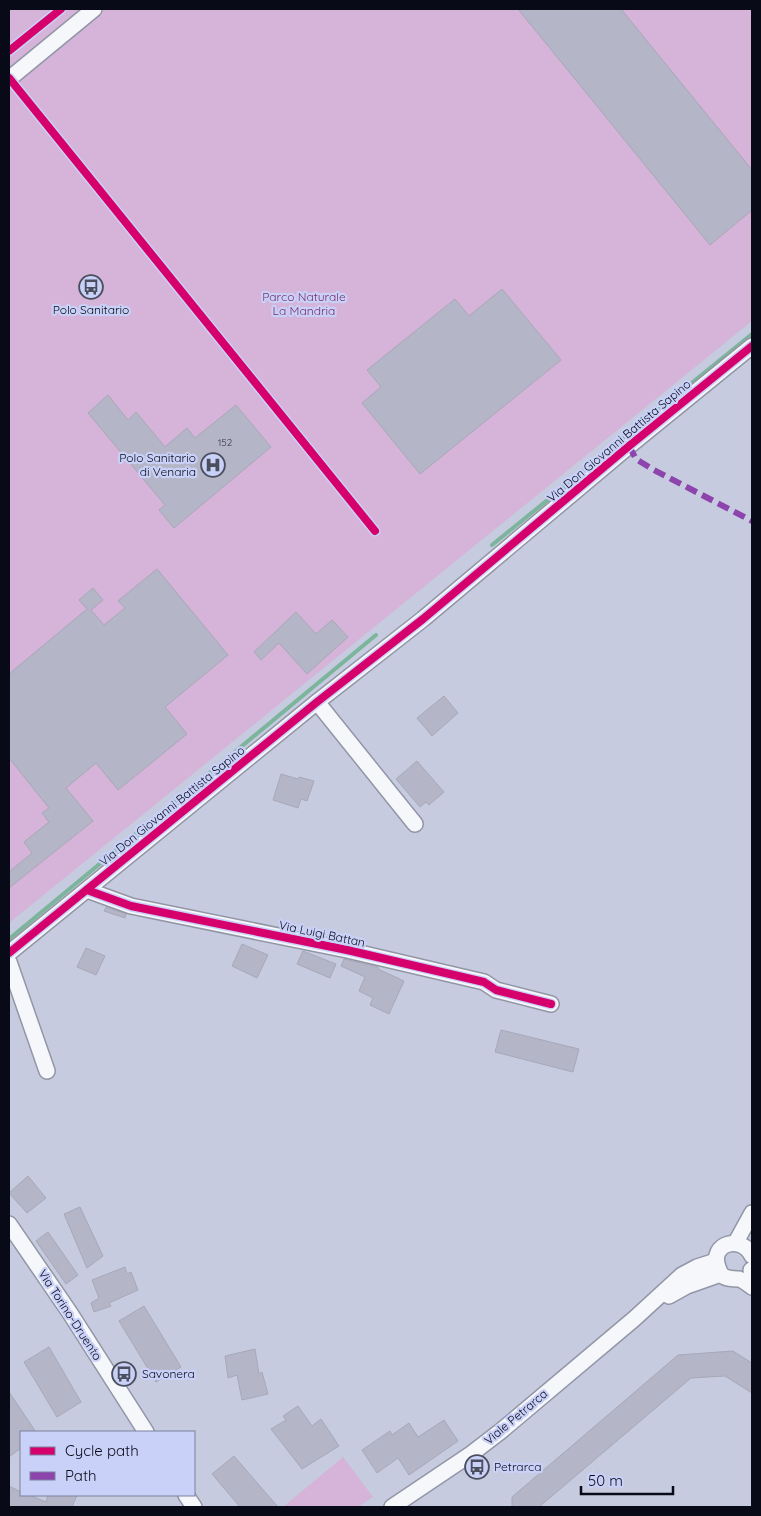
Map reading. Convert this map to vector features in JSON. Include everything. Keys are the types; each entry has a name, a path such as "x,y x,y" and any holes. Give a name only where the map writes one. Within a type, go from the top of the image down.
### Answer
{"street":[{"path":"9,79 94,9"},
{"name":"Via Don Giovanni Battista Sapino","path":"10,955 317,702 419,623 629,446 752,346"},
{"name":"Via Don Giovanni Battista Sapino","path":"346,679 392,633 431,602 500,555"},
{"path":"317,702 415,824"},
{"name":"Via Luigi Battan","path":"87,890 131,906 347,950 484,982 496,990 551,1004"},
{"path":"10,955 46,1071"},
{"path":"736,1242 752,1213"},
{"name":"Via Torino-Druento","path":"9,1224 70,1313 145,1431"},
{"path":"736,1242 750,1266 729,1279 718,1268 718,1252 723,1246 736,1242"},
{"name":"Viale Petrarca","path":"392,1507 486,1443 634,1319 718,1268"},
{"path":"187,1496 194,1507"}],"green space":[{"name":"Parco Naturale La Mandria","path":"9,9 752,9 752,321 9,923"},
{"path":"343,1457 373,1497 358,1507 283,1507"}],"building":[{"path":"518,9 621,9 752,170 752,210 710,245"},
{"path":"502,289 561,360 420,474 362,403 381,387 367,370 455,299 469,316"},
{"path":"108,395 128,420 136,412 165,447 187,428 195,438 236,405 271,447 174,528 159,510 165,505 88,413"},
{"path":"157,569 228,655 165,707 187,734 118,790 96,763 66,788 93,821 9,888 9,872 32,853 24,842 49,822 42,813 49,808 9,758 9,674 87,609 79,600 93,588 103,600 91,610 104,625 125,608 118,601"},
{"path":"296,612 316,634 332,620 348,637 307,674 279,643 261,660 254,652"},
{"path":"444,696 458,713 432,736 417,718"},
{"path":"417,761 444,792 429,805 426,802 420,807 396,779"},
{"path":"281,774 314,781 307,801 301,799 298,808 273,800"},
{"path":"106,907 126,914 125,918 104,911"},
{"path":"242,944 268,955 257,978 232,966"},
{"path":"86,948 105,956 96,975 77,967"},
{"path":"303,951 336,964 330,978 297,964"},
{"path":"344,959 378,967 378,969 404,981 389,1014 370,1005 373,998 359,991 365,977 341,966"},
{"path":"501,1030 579,1049 573,1072 495,1052"},
{"path":"28,1176 46,1198 27,1213 9,1193"},
{"path":"80,1207 103,1256 87,1268 64,1214"},
{"path":"48,1232 78,1275 66,1284 36,1241"},
{"path":"125,1267 127,1274 131,1272 138,1290 109,1303 111,1306 94,1312 91,1303 99,1298 92,1280"},
{"path":"144,1306 181,1367 156,1382 119,1321"},
{"path":"49,1347 81,1402 57,1417 24,1362"},
{"path":"255,1349 259,1374 262,1372 268,1394 242,1400 237,1375 228,1378 225,1356"},
{"path":"733,1351 752,1363 752,1393 725,1376 691,1378 539,1507 512,1507 512,1497 678,1355"},
{"path":"9,1392 35,1431 20,1431 20,1449 9,1457"},
{"path":"298,1406 312,1426 321,1419 339,1446 302,1469 271,1429 286,1420 283,1416"},
{"path":"444,1420 458,1441 409,1475 398,1458 377,1473 362,1450 390,1431 392,1435 409,1423 418,1437"},
{"path":"234,1456 278,1507 240,1507 212,1474"},
{"path":"9,1486 20,1492 20,1496 31,1496 46,1502 48,1496 77,1496 72,1507 9,1507"}],"waterway":[{"path":"492,545 752,334"},
{"path":"9,939 376,635"}],"marked path":[{"path":"629,446 636,459 654,470 752,521"}],"cycle path":[{"path":"9,51 61,9"},
{"path":"9,78 375,531"},
{"path":"9,953 317,702 423,619 629,446 752,346"},
{"path":"87,890 131,906 347,950 484,982 496,990 551,1004"}],"place":[{"name":"Polo Sanitario","path":"91,287"},
{"name":"Polo Sanitario di Venaria","path":"213,465"},
{"name":"Savonera","path":"124,1374"},
{"name":"Petrarca","path":"477,1467"}]}
